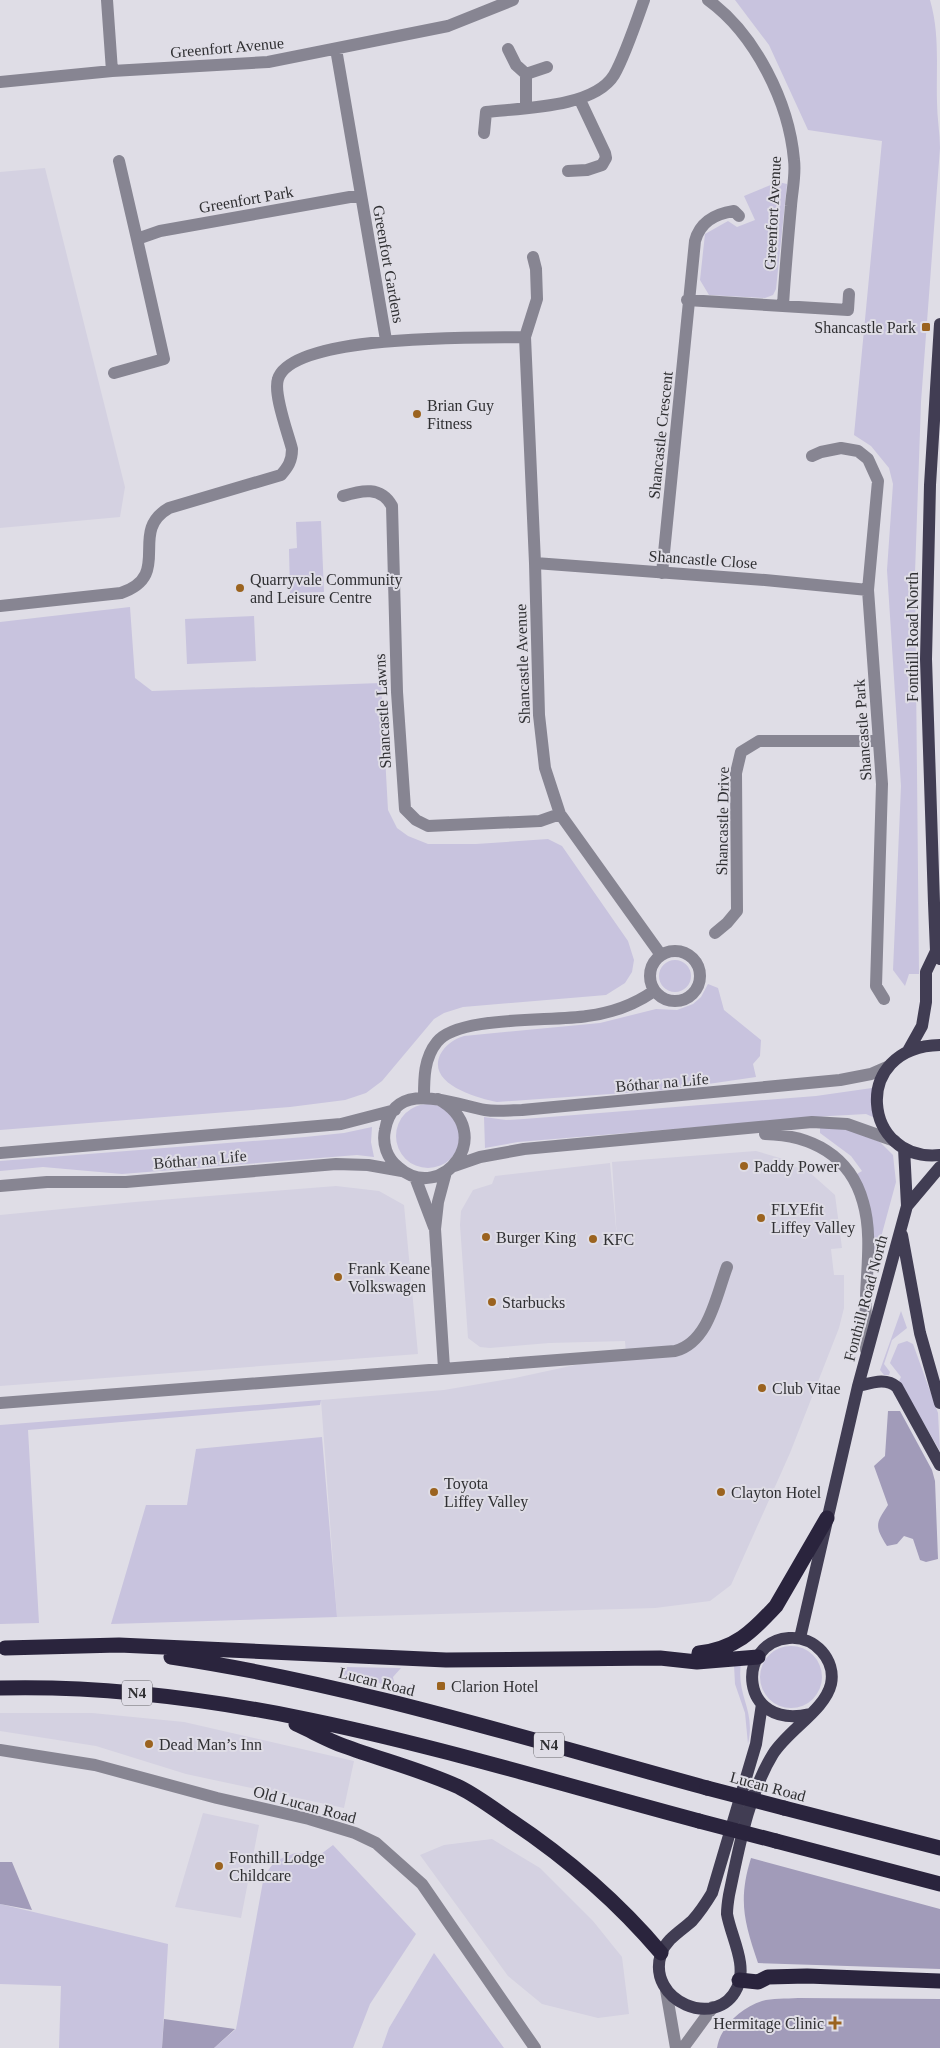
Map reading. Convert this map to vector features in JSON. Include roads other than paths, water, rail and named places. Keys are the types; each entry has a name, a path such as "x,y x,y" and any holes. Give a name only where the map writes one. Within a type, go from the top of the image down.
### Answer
{"highway":[{"path":"660,1658 724,1649 743,1638 776,1606 827,1518"},
{"path":"3,1648 119,1644 446,1660 660,1658 697,1662 758,1657"},
{"name":"Lucan Road","path":"3,1648 85,1649 134,1653 203,1662 292,1679 391,1702 707,1788 940,1848"},
{"name":"N4","path":"0,1688 57,1688 143,1694 272,1712 440,1751 940,1884"},
{"path":"272,1712 342,1746 393,1761 460,1788 544,1843 581,1872 620,1908 661,1953"},
{"path":"739,1980 758,1982 768,1977 807,1976 940,1981"}],"main road":[{"name":"Fonthill Road North","path":"908,1051 922,1026 926,1002 926,972 938,955 926,659 930,485 940,324"},
{"name":"Fonthill Road North","path":"800,1638 858,1386 907,1206 899,1145 882,1125 878,1110 877,1095 880,1080 888,1067 908,1051 922,1046 940,1045"},
{"path":"899,1145 930,1156 940,1155"},
{"name":"Fonthill Road North","path":"907,1206 940,1167"},
{"name":"Fonthill Road North","path":"901,1230 920,1333 940,1403"},
{"path":"858,1386 882,1381 890,1382 897,1386 940,1465"},
{"path":"762,1704 756,1744 712,1893 702,1910 667,1943 661,1953 660,1973 666,1990 686,2006 698,2009 713,2007 726,2001 737,1988 739,1959 727,1911 736,1861 763,1773 780,1743 810,1714 823,1701 828,1692 831,1674 830,1665 822,1651 809,1641 800,1638 774,1642 758,1657 752,1679 756,1695 769,1710 785,1716 796,1717 810,1714"}],"street":[{"path":"107,0 112,71"},
{"name":"Greenfort Avenue","path":"0,82 112,71 268,62 448,26 511,0"},
{"path":"484,133 486,112 580,100 614,76 644,0"},
{"name":"Greenfort Avenue","path":"708,0 730,18 758,54 787,118 795,161 783,305"},
{"name":"Greenfort Gardens","path":"0,606 121,593 133,589 141,582 147,572 150,527 160,513 169,508 270,480 281,475 288,467 292,458 292,449 277,384 282,371 288,364 308,355 386,340 336,49"},
{"path":"508,49 516,65 526,74 526,107"},
{"path":"526,74 547,67"},
{"path":"568,171 587,170 602,165 606,158 580,100"},
{"path":"114,372 164,359 119,161"},
{"name":"Greenfort Park","path":"137,239 160,232 361,195"},
{"name":"Shancastle Crescent","path":"662,573 689,315 687,300 694,241 699,227 726,212 734,211 739,216"},
{"name":"Shancastle Avenue","path":"532,257 536,269 537,299 524,337 536,563 539,716 545,768 560,814 661,955"},
{"path":"687,300 848,310 849,294"},
{"path":"386,340 524,337"},
{"name":"Shancastle Park","path":"812,456 840,448 858,451 868,459 878,481 868,590 882,784 876,986 884,999"},
{"name":"Shancastle Lawns","path":"343,496 358,491 371,490 381,493 392,506 397,692 405,809 416,820 428,826 540,821 560,814"},
{"name":"Shancastle Close","path":"536,563 868,590"},
{"name":"Shancastle Drive","path":"715,933 727,923 737,910 736,773 741,752 760,741 880,741"},
{"path":"676,951 690,956 699,968 700,984 690,997 675,1002 660,996 654,990 650,975 655,960 661,955 676,951"},
{"path":"424,1096 423,1071 437,1042 450,1032 488,1023 588,1016 628,1006 654,990"},
{"name":"Bóthar na Life","path":"0,1153 323,1126 358,1120 395,1110 403,1103 424,1096 486,1110 522,1110 840,1080 871,1074 888,1067"},
{"name":"Bóthar na Life","path":"438,1099 450,1105 464,1124 464,1147 450,1169"},
{"path":"395,1110 384,1130 384,1142 393,1164 402,1172"},
{"name":"Bóthar na Life","path":"0,1186 47,1182 126,1182 336,1164 368,1165 402,1172 415,1177 436,1177 450,1169 512,1150 824,1122 858,1126 899,1145"},
{"path":"711,1133 788,1134 827,1150 847,1170 864,1203 867,1235 866,1360"},
{"path":"444,1368 435,1229 438,1202 450,1169"},
{"path":"415,1177 435,1229"},
{"path":"0,1403 675,1351 686,1348 701,1334 728,1267"},
{"name":"Old Lucan Road","path":"0,1750 95,1765 217,1798 309,1819 355,1833 376,1843 422,1884 535,2048"},
{"path":"666,1990 676,2048"},
{"path":"683,2048 713,2007"}],"place":[{"name":"Shancastle Park","path":"926,327"},
{"name":"Brian Guy Fitness","path":"417,414"},
{"name":"Quarryvale Community and Leisure Centre","path":"240,588"},
{"name":"Paddy Power","path":"744,1166"},
{"name":"FLYEfit Liffey Valley","path":"761,1218"},
{"name":"Burger King","path":"486,1237"},
{"name":"KFC","path":"593,1239"},
{"name":"Frank Keane Volkswagen","path":"338,1277"},
{"name":"Starbucks","path":"492,1302"},
{"name":"Club Vitae","path":"762,1388"},
{"name":"Toyota Liffey Valley","path":"434,1492"},
{"name":"Clayton Hotel","path":"721,1492"},
{"name":"Clarion Hotel","path":"441,1686"},
{"name":"Dead Man’s Inn","path":"149,1744"},
{"name":"Fonthill Lodge Childcare","path":"219,1866"},
{"name":"Hermitage Clinic","path":"835,2023"}]}
